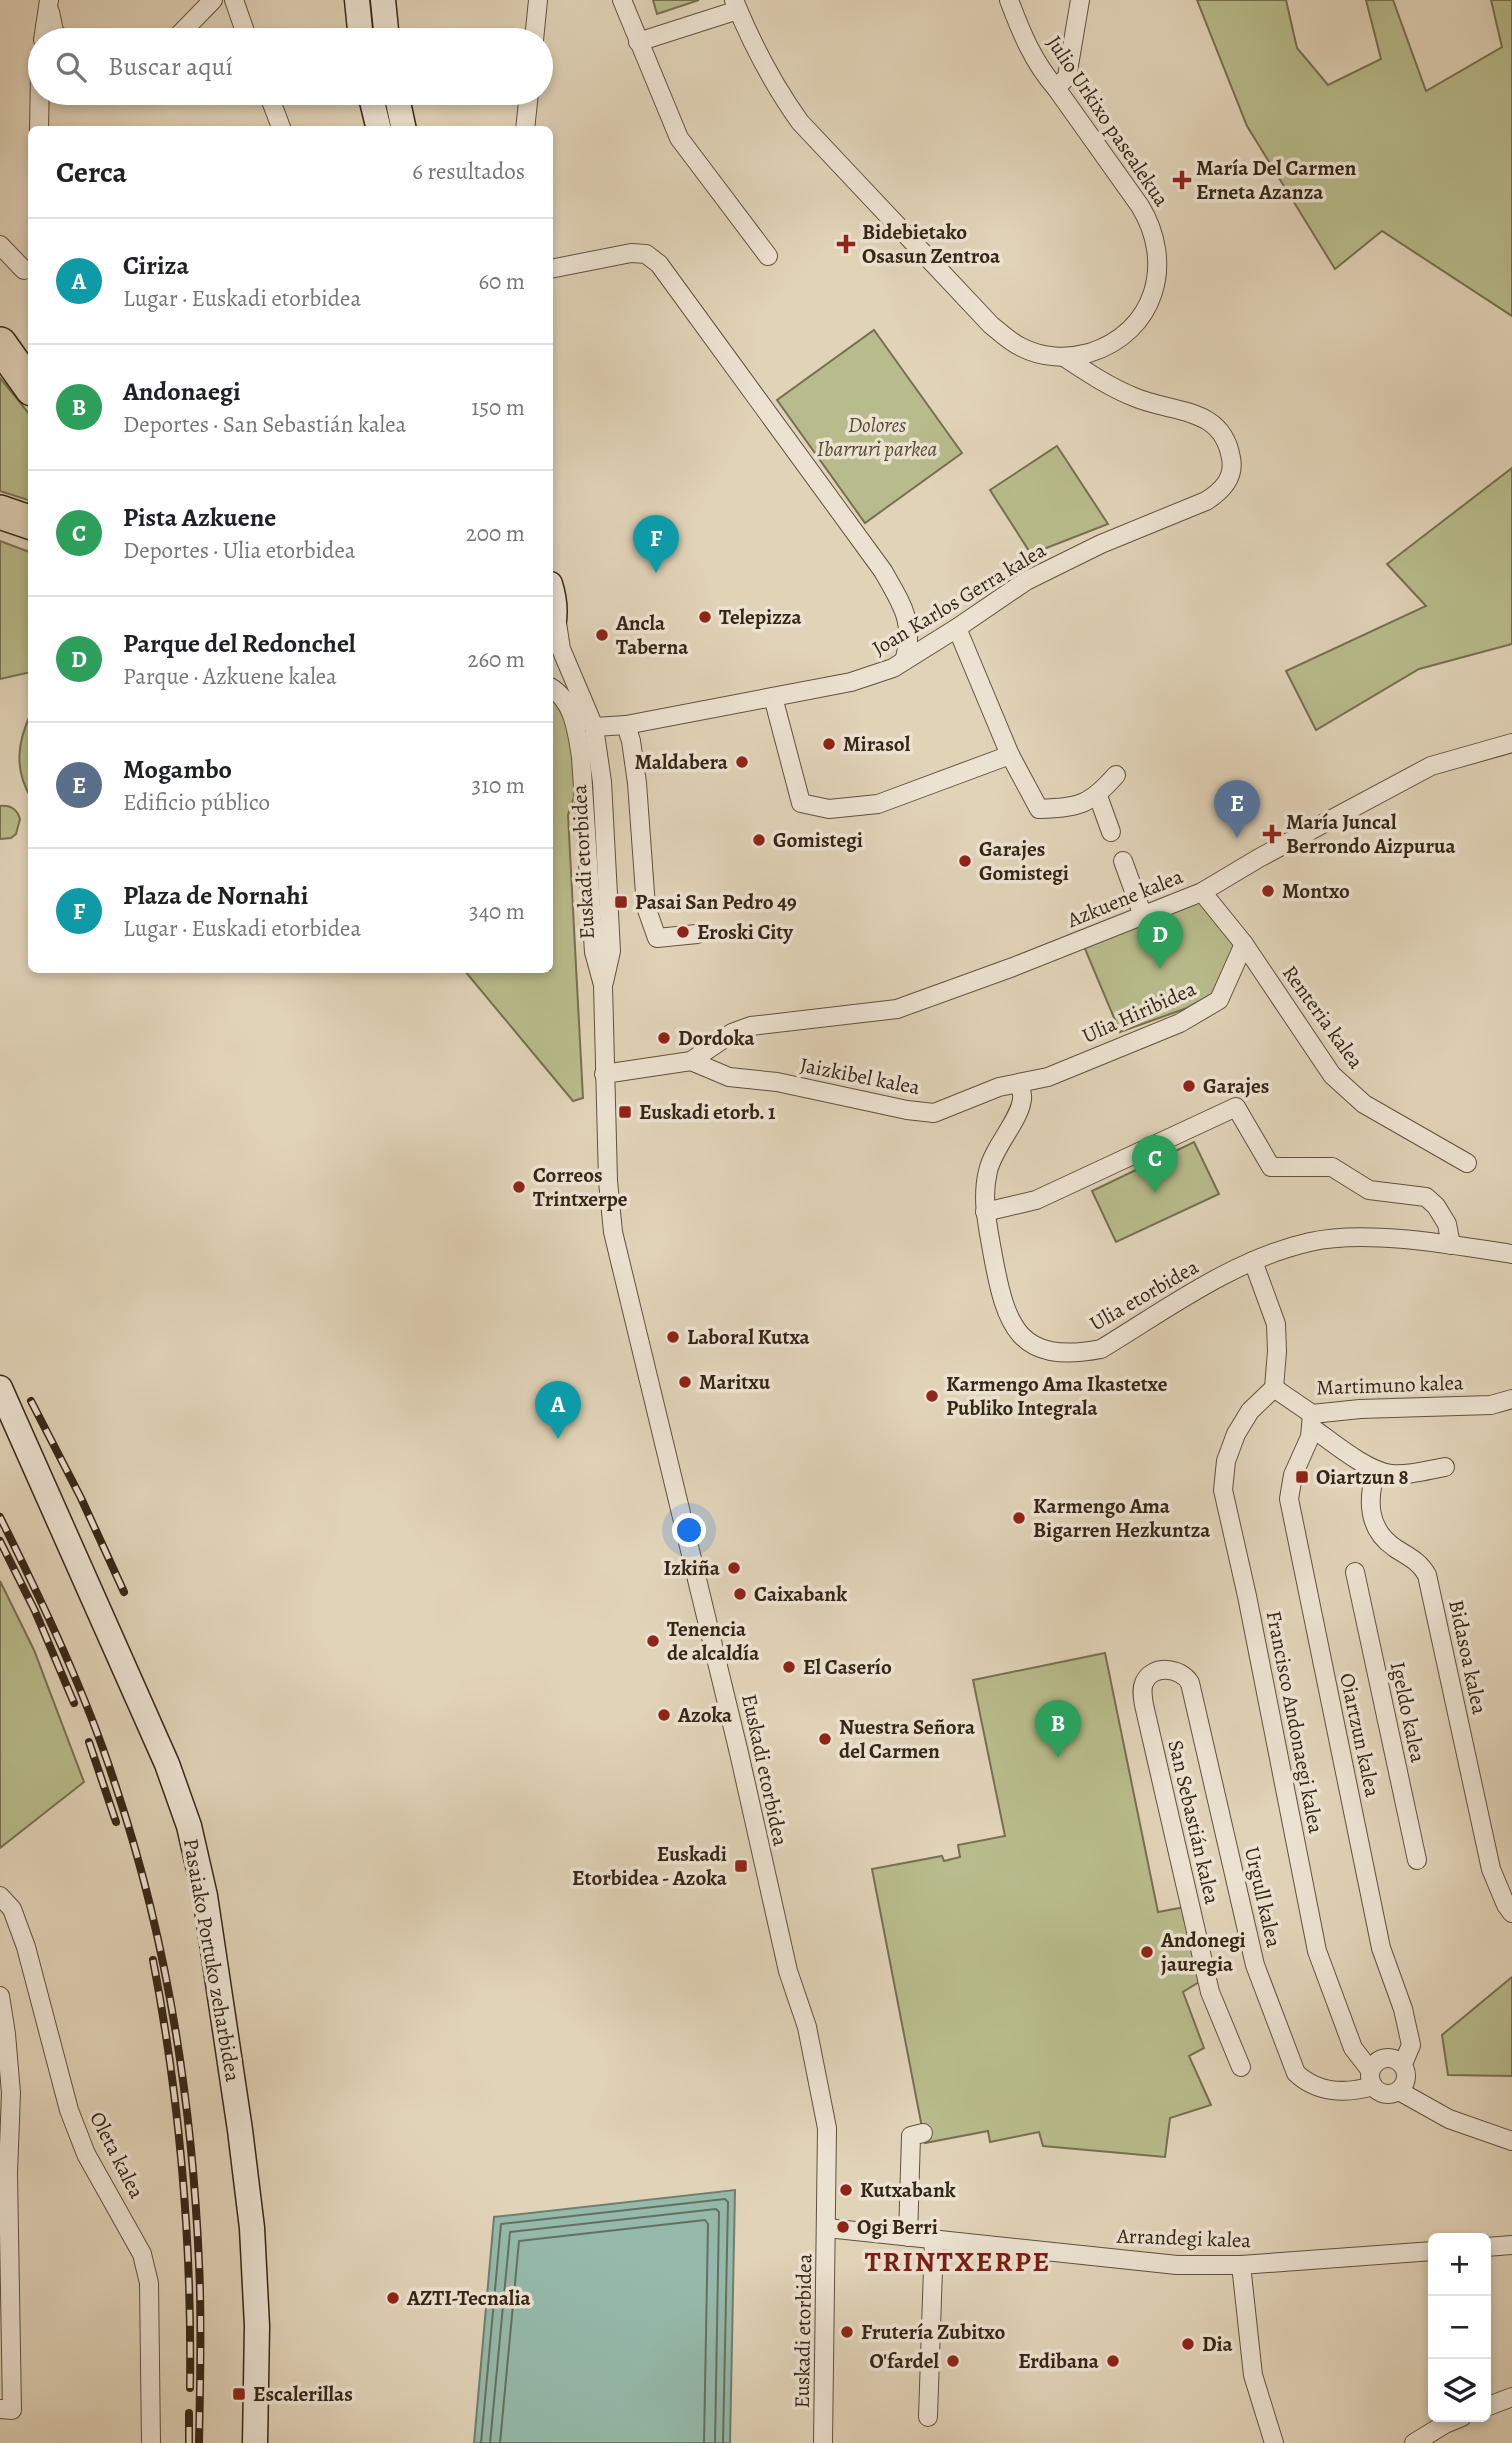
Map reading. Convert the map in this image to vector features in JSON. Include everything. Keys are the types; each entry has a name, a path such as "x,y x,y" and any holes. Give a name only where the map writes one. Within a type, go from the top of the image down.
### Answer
{"highway":[{"path":"0,344 28,383"},
{"path":"0,512 28,522"}],"main road":[{"path":"357,0 360,28"},
{"path":"383,0 386,28"},
{"path":"373,105 378,126"},
{"path":"399,105 403,126"},
{"path":"553,594 553,627"},
{"name":"Pasaiako Portuko zeharbidea","path":"0,1388 162,1751 189,1826 205,1896 225,2018 251,2228 258,2334 255,2443"}],"street":[{"path":"535,28 538,0"},
{"path":"622,0 679,138 768,256"},
{"name":"Julio Urkixo pasealekua","path":"638,42 736,5 769,76 800,122 991,325 1022,348 1037,353 1065,357 1099,350 1116,341 1143,315 1151,300 1158,264 1157,244 1151,224 1056,88 1041,71 1009,0"},
{"path":"1056,88 1067,77 1080,0"},
{"path":"45,28 48,2"},
{"path":"48,2 53,28"},
{"path":"186,28 210,4 236,6 244,28"},
{"path":"39,105 39,126"},
{"path":"273,105 280,126"},
{"path":"525,126 528,105"},
{"path":"0,245 28,266"},
{"path":"553,268 631,253 646,254 659,264 883,570 905,610 910,629 904,660"},
{"name":"Joan Karlos Gerra kalea","path":"594,727 626,725 851,682 879,674 957,628 1026,581 1101,544 1206,501 1221,491 1229,479 1233,464 1229,443 1218,426 1195,413 1136,398 1065,357"},
{"name":"Euskadi etorbidea","path":"553,627 594,727 602,782 611,951 603,985 604,1074 613,1232 739,1753 785,1958 812,2046 827,2128 823,2443"},
{"path":"957,628 1010,755 1039,809 1071,807 1098,796 1116,775"},
{"name":"Euskadi etorbidea","path":"553,689 568,706 577,731 594,952 603,985"},
{"path":"773,697 801,803 829,809 878,804 1010,755"},
{"path":"626,725 637,783 646,907 657,938 697,934"},
{"name":"Azkuene kalea","path":"691,1061 732,1033 751,1027 897,1009 1143,916 1202,892 1259,858 1431,766 1512,743"},
{"path":"1098,796 1111,832"},
{"path":"1123,862 1143,916"},
{"name":"Renteria kalea","path":"1202,892 1244,944 1318,1066 1364,1104 1467,1163"},
{"name":"Ulia Hiribidea","path":"1019,1083 1048,1077 1181,1023 1219,1000 1244,944"},
{"path":"729,1077 721,1068 720,1056 732,1033"},
{"path":"604,1074 691,1061"},
{"name":"Jaizkibel kalea","path":"691,1061 729,1077 778,1082 907,1110 934,1113 999,1087 1019,1083"},
{"name":"Ulia etorbidea","path":"1019,1083 1023,1097 996,1149 988,1172 984,1203 1000,1296 1008,1319 1022,1337 1038,1348 1060,1353 1101,1349 1214,1281 1254,1261 1278,1250 1331,1239 1366,1237 1512,1254"},
{"path":"985,1212 1036,1200 1236,1107 1271,1167 1332,1167 1368,1190 1426,1197 1436,1206 1447,1224 1451,1245"},
{"path":"1254,1261 1276,1324 1274,1388"},
{"name":"Martimuno kalea","path":"1274,1388 1311,1420 1360,1409 1492,1405 1512,1399"},
{"name":"Francisco Andonaegi kalea","path":"1274,1388 1250,1411 1236,1434 1226,1461 1223,1490 1247,1595 1317,1951 1353,2048 1371,2078"},
{"path":"1311,1420 1376,1470 1403,1474 1445,1467"},
{"name":"Oiartzun kalea","path":"1311,1420 1310,1437 1293,1475 1289,1499 1381,1948 1403,2009 1411,2045 1405,2069"},
{"name":"Bidasoa kalea","path":"1376,1470 1371,1487 1373,1521 1379,1534 1394,1547 1415,1559 1427,1576 1490,1869 1512,1913"},
{"name":"Igeldo kalea","path":"1355,1573 1417,1860"},
{"name":"Urgull kalea","path":"1158,1671 1181,1672 1190,1683 1255,1965 1296,2073 1305,2082 1324,2090 1371,2078"},
{"name":"San Sebastián kalea","path":"1158,1671 1145,1680 1142,1690 1144,1705 1210,1992 1241,2067"},
{"name":"Oleta kalea","path":"0,1895 12,1909 26,1947 69,2110 86,2154 142,2254 149,2283 151,2443"},
{"path":"0,1996 11,2093 8,2173 12,2410 0,2409"},
{"path":"1405,2069 1405,2084 1399,2091 1385,2094 1371,2078 1376,2062 1385,2057 1395,2058 1405,2069 1449,2119"},
{"path":"1399,2091 1449,2119 1512,2141"},
{"path":"908,2237 911,2136 923,2133"},
{"name":"Arrandegi kalea","path":"827,2228 1177,2265 1241,2265 1428,2251"},
{"path":"928,2417 934,2239"},
{"path":"1491,2247 1512,2245"},
{"path":"1241,2265 1252,2375 1273,2443"},
{"path":"1491,2405 1512,2397"},
{"path":"1414,2443 1450,2422"}],"green space":[{"path":"653,0 699,0 657,14"},
{"path":"1197,0 1286,0 1297,48 1328,85 1381,59 1366,0 1393,0 1426,91 1502,47 1491,0 1512,0 1512,316 1382,231 1335,269 1247,126"},
{"name":"Dolores Ibarruri parkea","path":"874,330 962,453 865,523 777,400"},
{"path":"0,378 28,412 28,500 0,491"},
{"path":"1057,446 1108,524 1031,554 990,490"},
{"path":"1512,468 1512,644 1419,669 1316,730 1286,671 1426,606 1387,564"},
{"path":"0,541 28,552 28,673 0,679"},
{"path":"553,700 567,718 577,788 568,815 583,1098 573,1101 466,973 553,973"},
{"path":"28,721 28,791 22,777 19,756"},
{"path":"0,806 13,808 20,819 16,834 11,838 0,839"},
{"path":"1200,899 1239,945 1216,992 1187,1008 1120,1032 1083,944"},
{"path":"1194,1142 1219,1194 1116,1242 1092,1191"},
{"path":"0,1581 34,1650 84,1782 0,1848"},
{"path":"1105,1653 1158,1912 1190,1906 1207,1977 1183,1992 1204,2048 1189,2056 1211,2105 1170,2118 1165,2157 1043,2146 1039,2132 990,2142 988,2131 925,2143 872,1869 942,1856 944,1861 960,1857 958,1845 1005,1836 973,1680"},
{"path":"1512,1977 1512,2076 1448,2075 1442,2035"}],"water":[{"path":"735,2190 730,2443 474,2443 494,2217"}],"railway":[{"path":"31,1401 81,1498 124,1592"},
{"path":"0,1517 62,1648 103,1749 133,1842 163,1961 183,2081 196,2202 200,2308 199,2443"},
{"path":"0,1541 35,1611 74,1703"},
{"path":"89,1742 116,1822"},
{"path":"153,1960 170,2066 182,2173 189,2281 190,2388"},
{"path":"189,2413 189,2443"}],"place":[{"name":"María Del Carmen Erneta Azanza","path":"1182,180"},
{"name":"Bidebietako Osasun Zentroa","path":"846,244"},
{"name":"Plaza de Nornahi","path":"656,573"},
{"name":"Telepizza","path":"705,617"},
{"name":"Ancla Taberna","path":"602,635"},
{"name":"Mirasol","path":"829,744"},
{"name":"Maldabera","path":"742,762"},
{"name":"María Juncal Berrondo Aizpurua","path":"1272,834"},
{"name":"Mogambo","path":"1237,838"},
{"name":"Gomistegi","path":"759,840"},
{"name":"Garajes Gomistegi","path":"965,861"},
{"name":"Montxo","path":"1268,891"},
{"name":"Pasai San Pedro 49","path":"621,902"},
{"name":"Eroski City","path":"683,932"},
{"name":"Parque del Redonchel","path":"1160,969"},
{"name":"Dordoka","path":"664,1038"},
{"name":"Garajes","path":"1189,1086"},
{"name":"Euskadi etorb. 1","path":"625,1112"},
{"name":"Correos Trintxerpe","path":"519,1187"},
{"name":"Pista Azkuene","path":"1155,1193"},
{"name":"Laboral Kutxa","path":"673,1337"},
{"name":"Maritxu","path":"685,1382"},
{"name":"Karmengo Ama Ikastetxe Publiko Integrala","path":"932,1396"},
{"name":"Ciriza","path":"558,1439"},
{"name":"Oiartzun 8","path":"1302,1477"},
{"name":"Karmengo Ama Bigarren Hezkuntza","path":"1019,1518"},
{"name":"Izkiña","path":"734,1568"},
{"name":"Caixabank","path":"740,1594"},
{"name":"Tenencia de alcaldía","path":"653,1641"},
{"name":"El Caserío","path":"789,1667"},
{"name":"Azoka","path":"664,1715"},
{"name":"Nuestra Señora del Carmen","path":"825,1739"},
{"name":"Andonaegi","path":"1058,1758"},
{"name":"Euskadi Etorbidea - Azoka","path":"741,1866"},
{"name":"Andonegi jauregia","path":"1147,1952"},
{"name":"Kutxabank","path":"846,2190"},
{"name":"Ogi Berri","path":"843,2227"},
{"name":"AZTI-Tecnalia","path":"393,2298"},
{"name":"Frutería Zubitxo","path":"847,2332"},
{"name":"Dia","path":"1188,2344"},
{"name":"O'fardel","path":"953,2361"},
{"name":"Erdibana","path":"1113,2361"},
{"name":"Escalerillas","path":"239,2394"}],"district":[{"name":"TRINTXERPE","path":"958,2261"}]}
